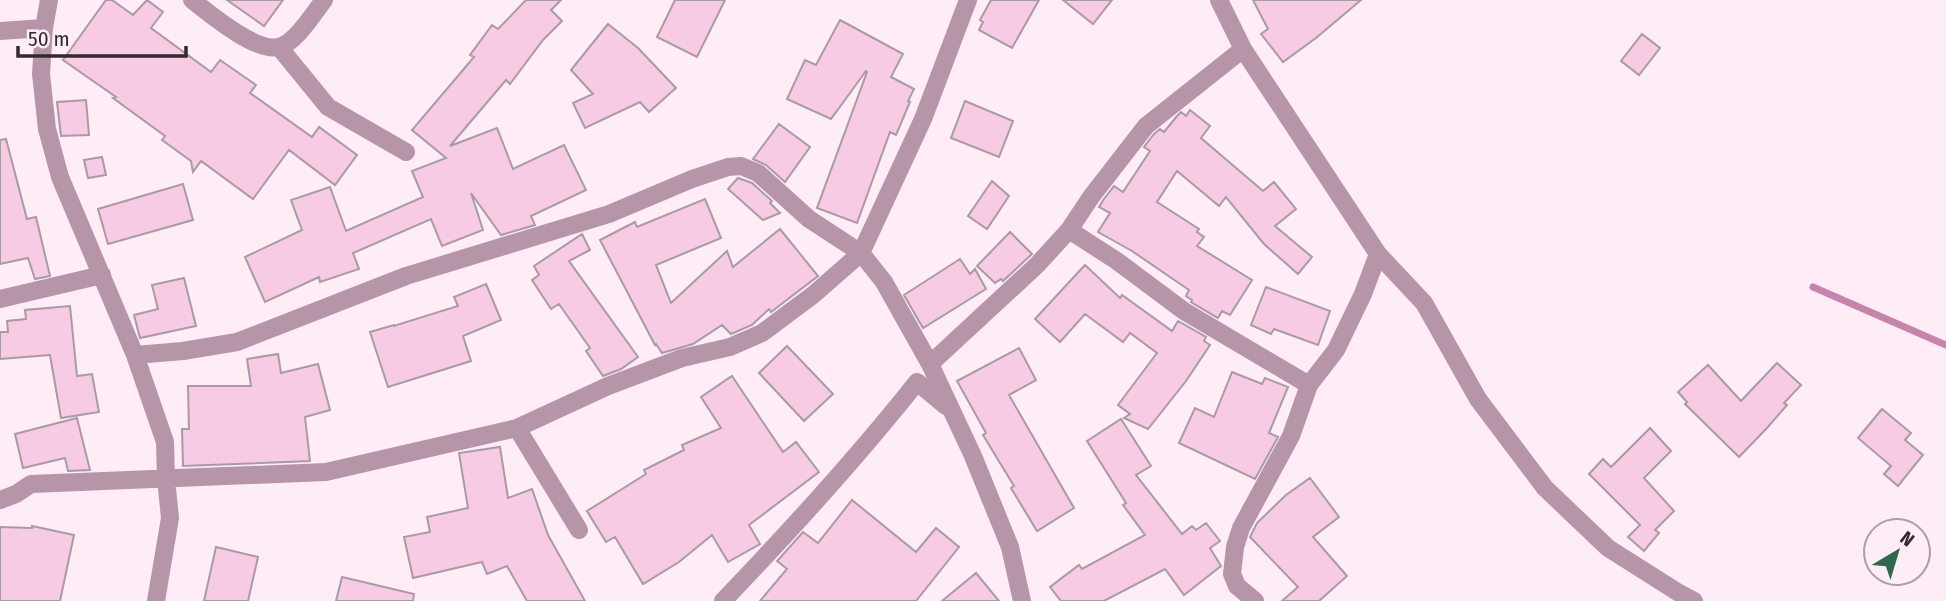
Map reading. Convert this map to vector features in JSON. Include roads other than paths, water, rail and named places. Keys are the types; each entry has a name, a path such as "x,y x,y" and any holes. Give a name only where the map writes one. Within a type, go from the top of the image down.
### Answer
{"street":[{"path":"49,0 41,74 47,129 60,177 135,355 166,442 170,518 156,601"},
{"path":"191,0 233,31 263,46 279,47 291,40 324,0"},
{"path":"0,500 31,484 326,472 517,428 620,381 681,358 730,347 762,333 813,295 861,253 923,119 968,0"},
{"path":"1219,0 1243,50 1378,254 1424,303 1478,399 1545,488 1608,548 1694,601"},
{"path":"0,31 44,28"},
{"path":"279,47 328,107 406,152"},
{"path":"930,364 1037,265 1069,230 1146,126 1243,50"},
{"path":"135,355 183,351 237,342 406,275 609,214 692,179 727,167 741,166 758,173 809,219 861,253 884,282 930,364 973,456 1010,547 1022,601"},
{"path":"1069,230 1184,310 1309,385"},
{"path":"1255,601 1237,586 1232,574 1235,547 1241,528 1291,436 1309,385 1336,350 1363,294 1378,254"},
{"path":"0,299 102,275"},
{"path":"723,601 803,517 917,382 951,411"},
{"path":"517,428 579,530"}],"waterway":[{"path":"1813,287 1946,345"}]}
